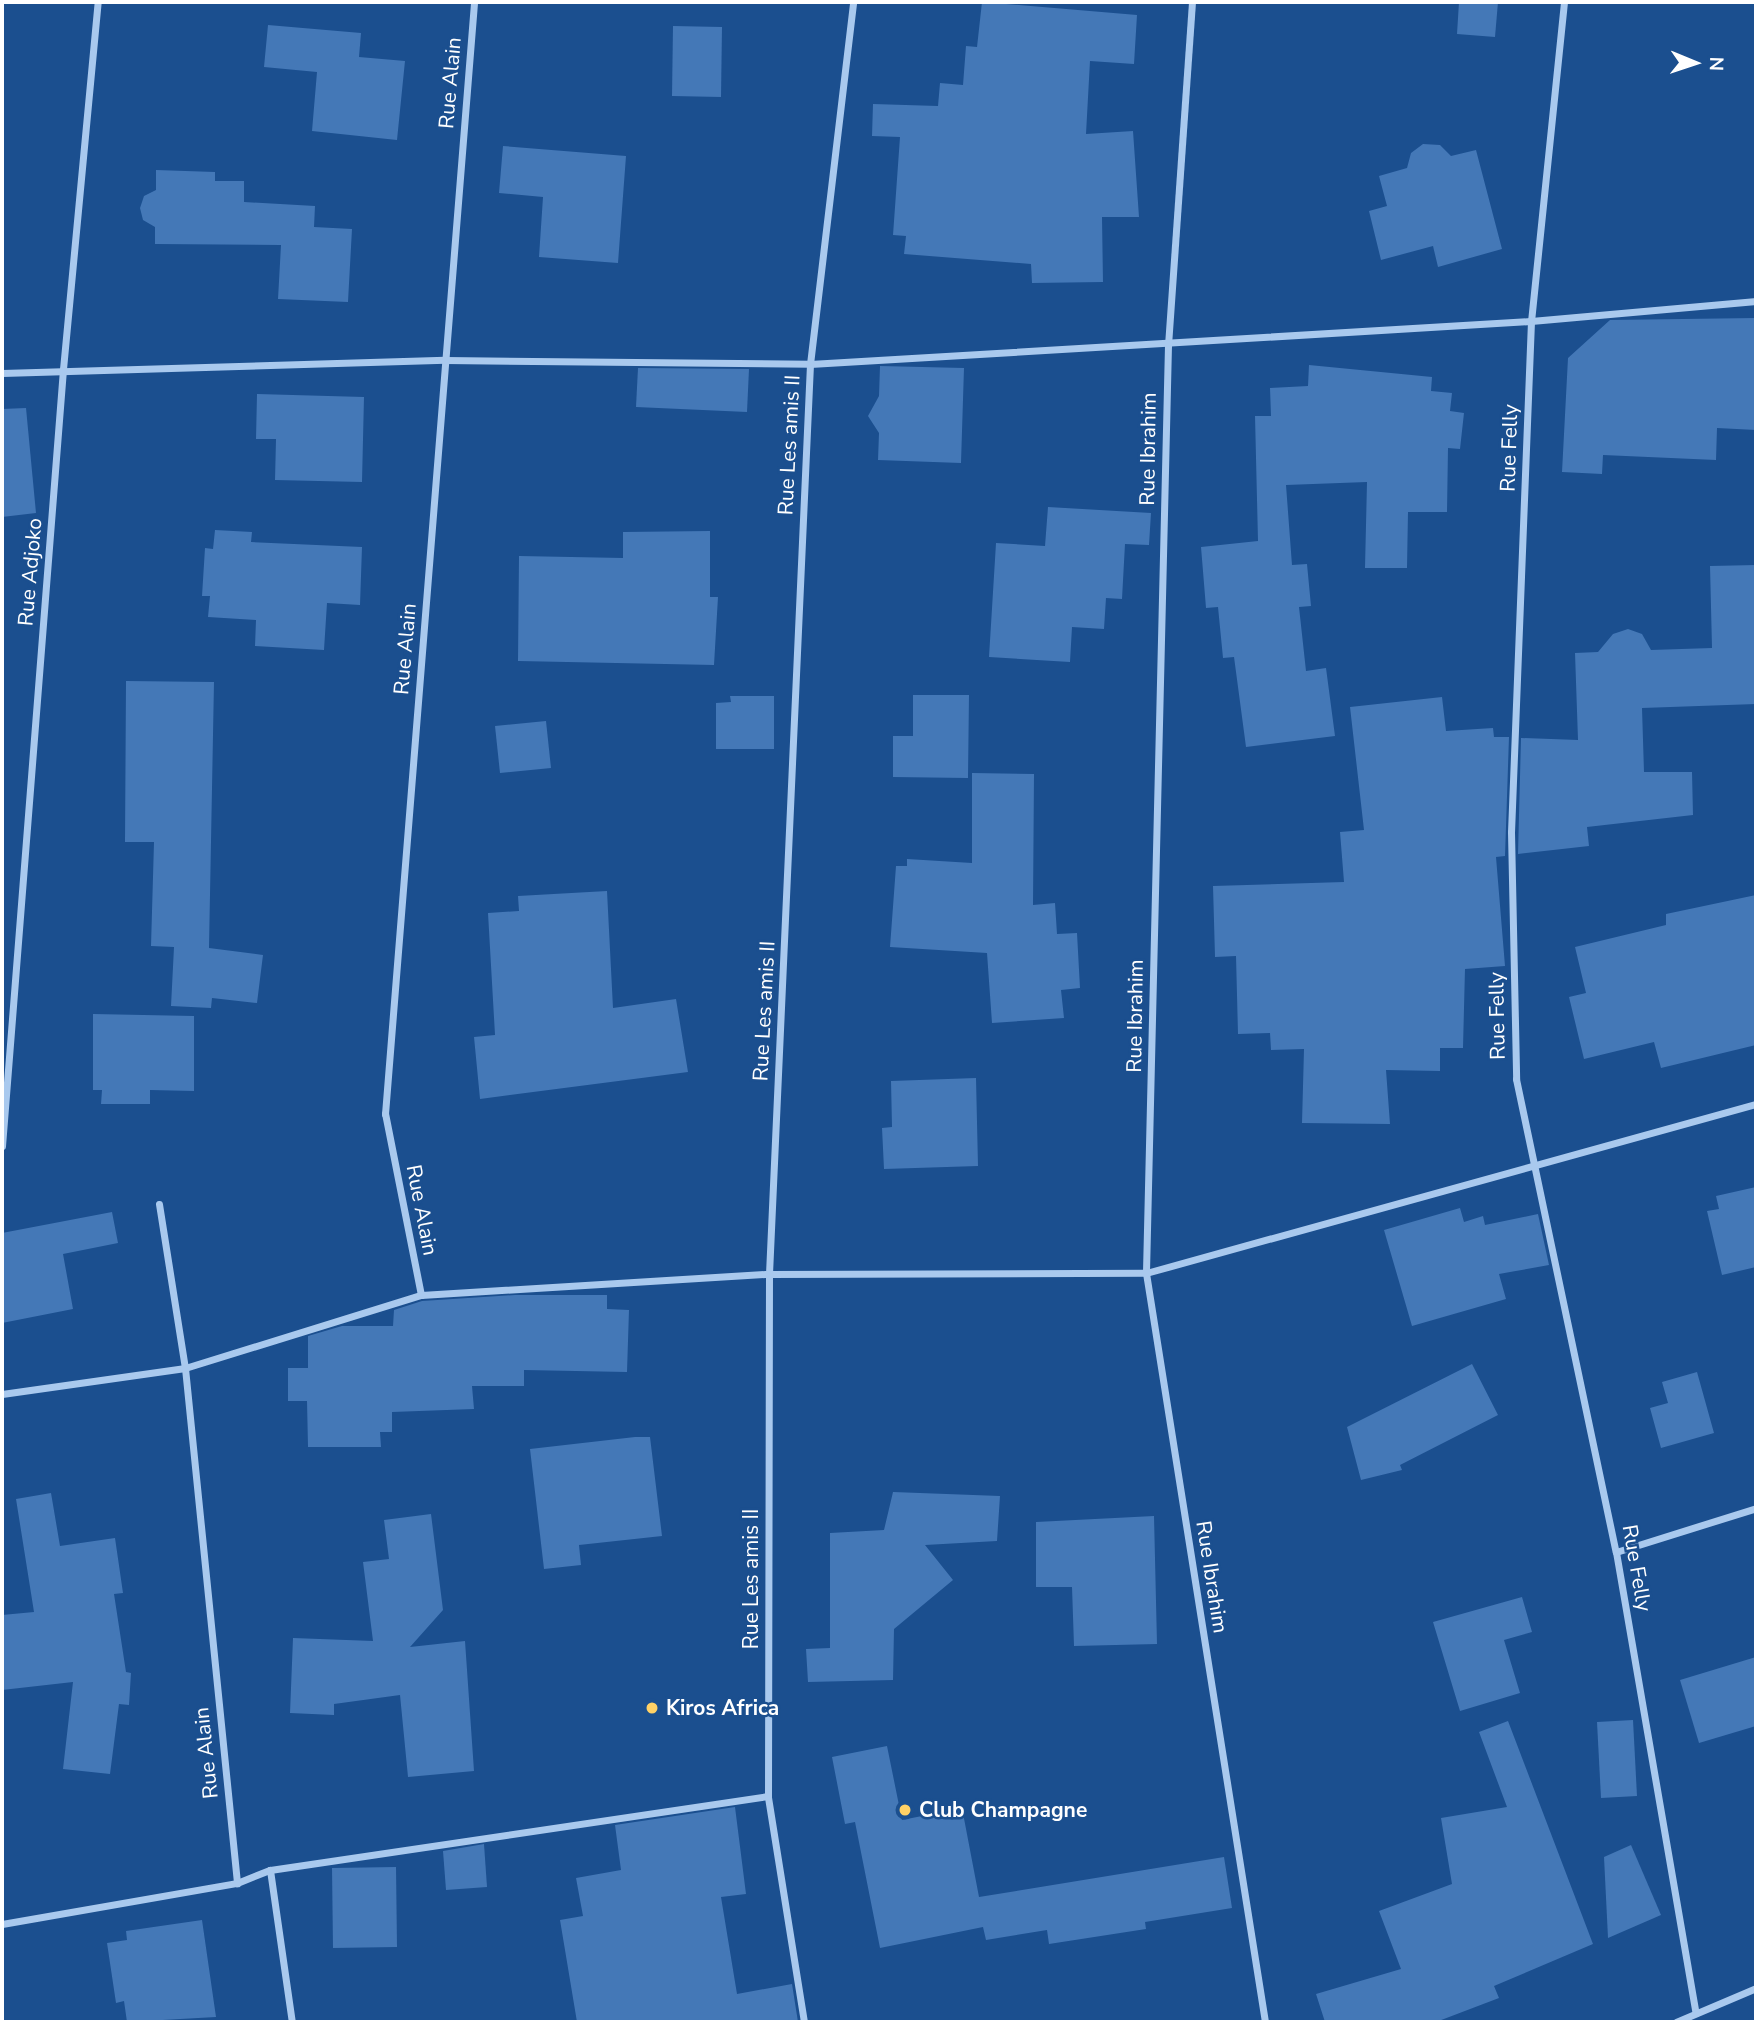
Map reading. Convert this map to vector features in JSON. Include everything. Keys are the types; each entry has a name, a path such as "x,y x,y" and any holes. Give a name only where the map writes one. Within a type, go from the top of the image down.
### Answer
{"street":[{"name":"Rue Adjoko","path":"2,1146 63,369 98,2"},
{"name":"Rue Alain","path":"421,1295 385,1114 474,2"},
{"name":"Rue Les amis II","path":"804,2022 768,1796 769,1274 810,364 853,2"},
{"name":"Rue Ibrahim","path":"1192,2 1168,345 1146,1273 1265,2022"},
{"name":"Rue Felly","path":"1564,2 1531,321 1511,832 1516,1079 1536,1162 1616,1552 1696,2013"},
{"path":"2,373 63,369 445,360 810,364 1168,345 1531,321 1756,301"},
{"path":"2,1394 185,1368 421,1295 769,1274 1146,1273 1536,1162 1756,1104"},
{"name":"Rue Alain","path":"159,1204 185,1368 237,1883"},
{"path":"1616,1552 1756,1508"},
{"path":"2,1924 237,1883 270,1870 768,1796"},
{"path":"270,1870 292,2022"},
{"path":"1676,2022 1756,1987"}],"building":[{"path":"982,2 1137,15 1134,64 1090,61 1086,134 1133,131 1139,217 1102,217 1103,282 1032,283 1031,264 904,254 906,236 893,235 900,137 872,136 873,104 938,106 940,83 963,85 966,46 977,47"},
{"path":"1459,2 1498,2 1495,37 1457,34"},
{"path":"268,25 361,33 359,57 405,61 397,140 312,131 317,72 264,67"},
{"path":"673,26 722,27 721,97 672,96"},
{"path":"1423,144 1440,145 1451,156 1476,150 1502,249 1438,267 1433,246 1381,260 1369,211 1387,206 1379,176 1407,168 1411,153"},
{"path":"503,146 626,156 618,263 539,257 543,197 499,193"},
{"path":"156,170 215,172 215,181 244,181 244,202 315,206 314,227 352,229 348,302 278,299 281,245 155,244 155,227 143,220 140,208 144,196 156,190"},
{"path":"1756,318 1756,430 1717,428 1716,460 1603,455 1602,474 1562,472 1568,358 1610,320"},
{"path":"1309,365 1432,377 1431,391 1452,393 1450,411 1464,413 1460,449 1448,448 1447,512 1408,512 1407,568 1365,568 1367,482 1286,485 1292,565 1307,564 1311,606 1299,607 1306,671 1326,668 1335,736 1246,747 1234,657 1223,658 1218,607 1206,608 1201,547 1258,541 1255,416 1271,416 1270,388 1308,386"},
{"path":"880,366 964,368 961,463 878,460 879,433 868,416 879,396"},
{"path":"638,368 749,369 747,412 636,407"},
{"path":"257,394 364,397 362,482 275,480 276,439 256,439"},
{"path":"26,408 36,513 2,517 2,409"},
{"path":"1048,507 1151,513 1149,545 1125,544 1122,599 1106,598 1104,629 1072,627 1070,662 989,657 996,543 1045,546"},
{"path":"215,530 252,532 251,542 362,547 360,605 327,603 324,650 255,646 256,620 208,617 210,596 202,596 205,548 213,549"},
{"path":"710,531 710,597 718,597 714,665 518,661 519,556 623,558 623,532"},
{"path":"1756,565 1756,704 1642,708 1644,772 1692,772 1693,815 1587,827 1589,846 1518,854 1521,738 1578,740 1575,653 1598,652 1613,634 1628,629 1642,634 1651,650 1712,648 1710,566"},
{"path":"126,681 214,682 209,948 263,955 257,1003 212,998 211,1008 171,1006 174,947 151,946 154,842 125,842"},
{"path":"913,695 969,695 968,778 893,777 893,736 913,736"},
{"path":"730,696 774,696 774,749 716,749 716,703 731,702"},
{"path":"1442,697 1446,731 1493,728 1494,737 1509,737 1505,856 1496,857 1505,966 1465,969 1463,1048 1440,1048 1440,1071 1386,1070 1390,1124 1302,1123 1304,1049 1271,1050 1270,1033 1238,1034 1236,956 1215,957 1213,886 1344,882 1340,832 1364,830 1350,707"},
{"path":"546,721 551,768 500,773 495,726"},
{"path":"972,773 1034,774 1033,905 1055,903 1057,934 1077,933 1080,988 1061,990 1064,1018 992,1023 987,953 890,947 896,866 907,866 907,859 972,863"},
{"path":"607,891 613,1008 676,999 688,1072 480,1099 474,1037 495,1035 488,913 519,911 518,896"},
{"path":"1756,895 1756,1045 1661,1068 1654,1042 1584,1059 1569,997 1586,993 1575,947 1666,925 1666,914"},
{"path":"93,1014 194,1016 194,1091 150,1090 150,1104 101,1104 102,1090 93,1090"},
{"path":"976,1078 978,1166 884,1169 882,1128 892,1127 891,1081"},
{"path":"1756,1187 1756,1267 1722,1275 1707,1211 1719,1209 1716,1196"},
{"path":"1460,1208 1464,1222 1483,1216 1485,1225 1538,1214 1549,1265 1499,1274 1506,1299 1412,1326 1384,1230"},
{"path":"112,1212 118,1243 63,1254 73,1309 2,1323 2,1233"},
{"path":"515,1295 607,1295 607,1309 629,1310 627,1372 524,1370 524,1386 472,1386 474,1409 392,1412 392,1432 380,1432 381,1447 308,1447 307,1401 288,1401 288,1368 308,1368 308,1336 342,1326 393,1326 394,1310 422,1301"},
{"path":"1472,1364 1498,1415 1400,1465 1402,1470 1361,1480 1347,1427"},
{"path":"1697,1372 1714,1433 1661,1448 1650,1408 1668,1403 1662,1382"},
{"path":"650,1437 662,1536 579,1545 581,1565 544,1569 530,1449"},
{"path":"893,1492 1000,1496 997,1541 925,1545 953,1580 894,1629 893,1680 808,1682 806,1649 830,1648 830,1533 884,1530"},
{"path":"51,1493 60,1546 115,1538 123,1593 114,1594 126,1672 131,1673 129,1705 119,1704 110,1774 63,1769 73,1682 2,1690 2,1615 34,1612 16,1499"},
{"path":"431,1514 443,1610 410,1647 465,1641 474,1771 408,1777 400,1695 334,1704 334,1715 290,1713 293,1638 373,1641 363,1562 389,1559 384,1520"},
{"path":"1154,1516 1157,1644 1074,1646 1072,1587 1036,1587 1036,1522"},
{"path":"1522,1597 1532,1632 1504,1640 1520,1693 1460,1711 1433,1622"},
{"path":"1756,1657 1756,1726 1699,1743 1680,1680"},
{"path":"1633,1720 1637,1796 1601,1798 1597,1722"},
{"path":"1508,1721 1593,1944 1494,1986 1499,1998 1436,2022 1325,2022 1316,1994 1401,1969 1379,1911 1452,1884 1441,1818 1507,1807 1479,1732"},
{"path":"887,1746 902,1820 962,1808 979,1897 1224,1857 1232,1908 1145,1922 1146,1929 1049,1944 1047,1930 986,1940 983,1927 880,1948 855,1822 845,1824 832,1757"},
{"path":"735,1807 746,1894 721,1897 737,1994 792,1984 798,2022 577,2022 560,1920 583,1916 576,1878 621,1870 615,1825"},
{"path":"484,1844 487,1887 446,1890 443,1851"},
{"path":"1631,1845 1661,1915 1608,1938 1604,1857"},
{"path":"396,1867 397,1947 333,1948 332,1868"},
{"path":"202,1920 216,2017 127,2022 124,2001 116,2003 107,1943 127,1940 126,1931"}],"place":[{"name":"Kiros Africa","path":"652,1708"},
{"name":"Club Champagne","path":"905,1810"}]}
